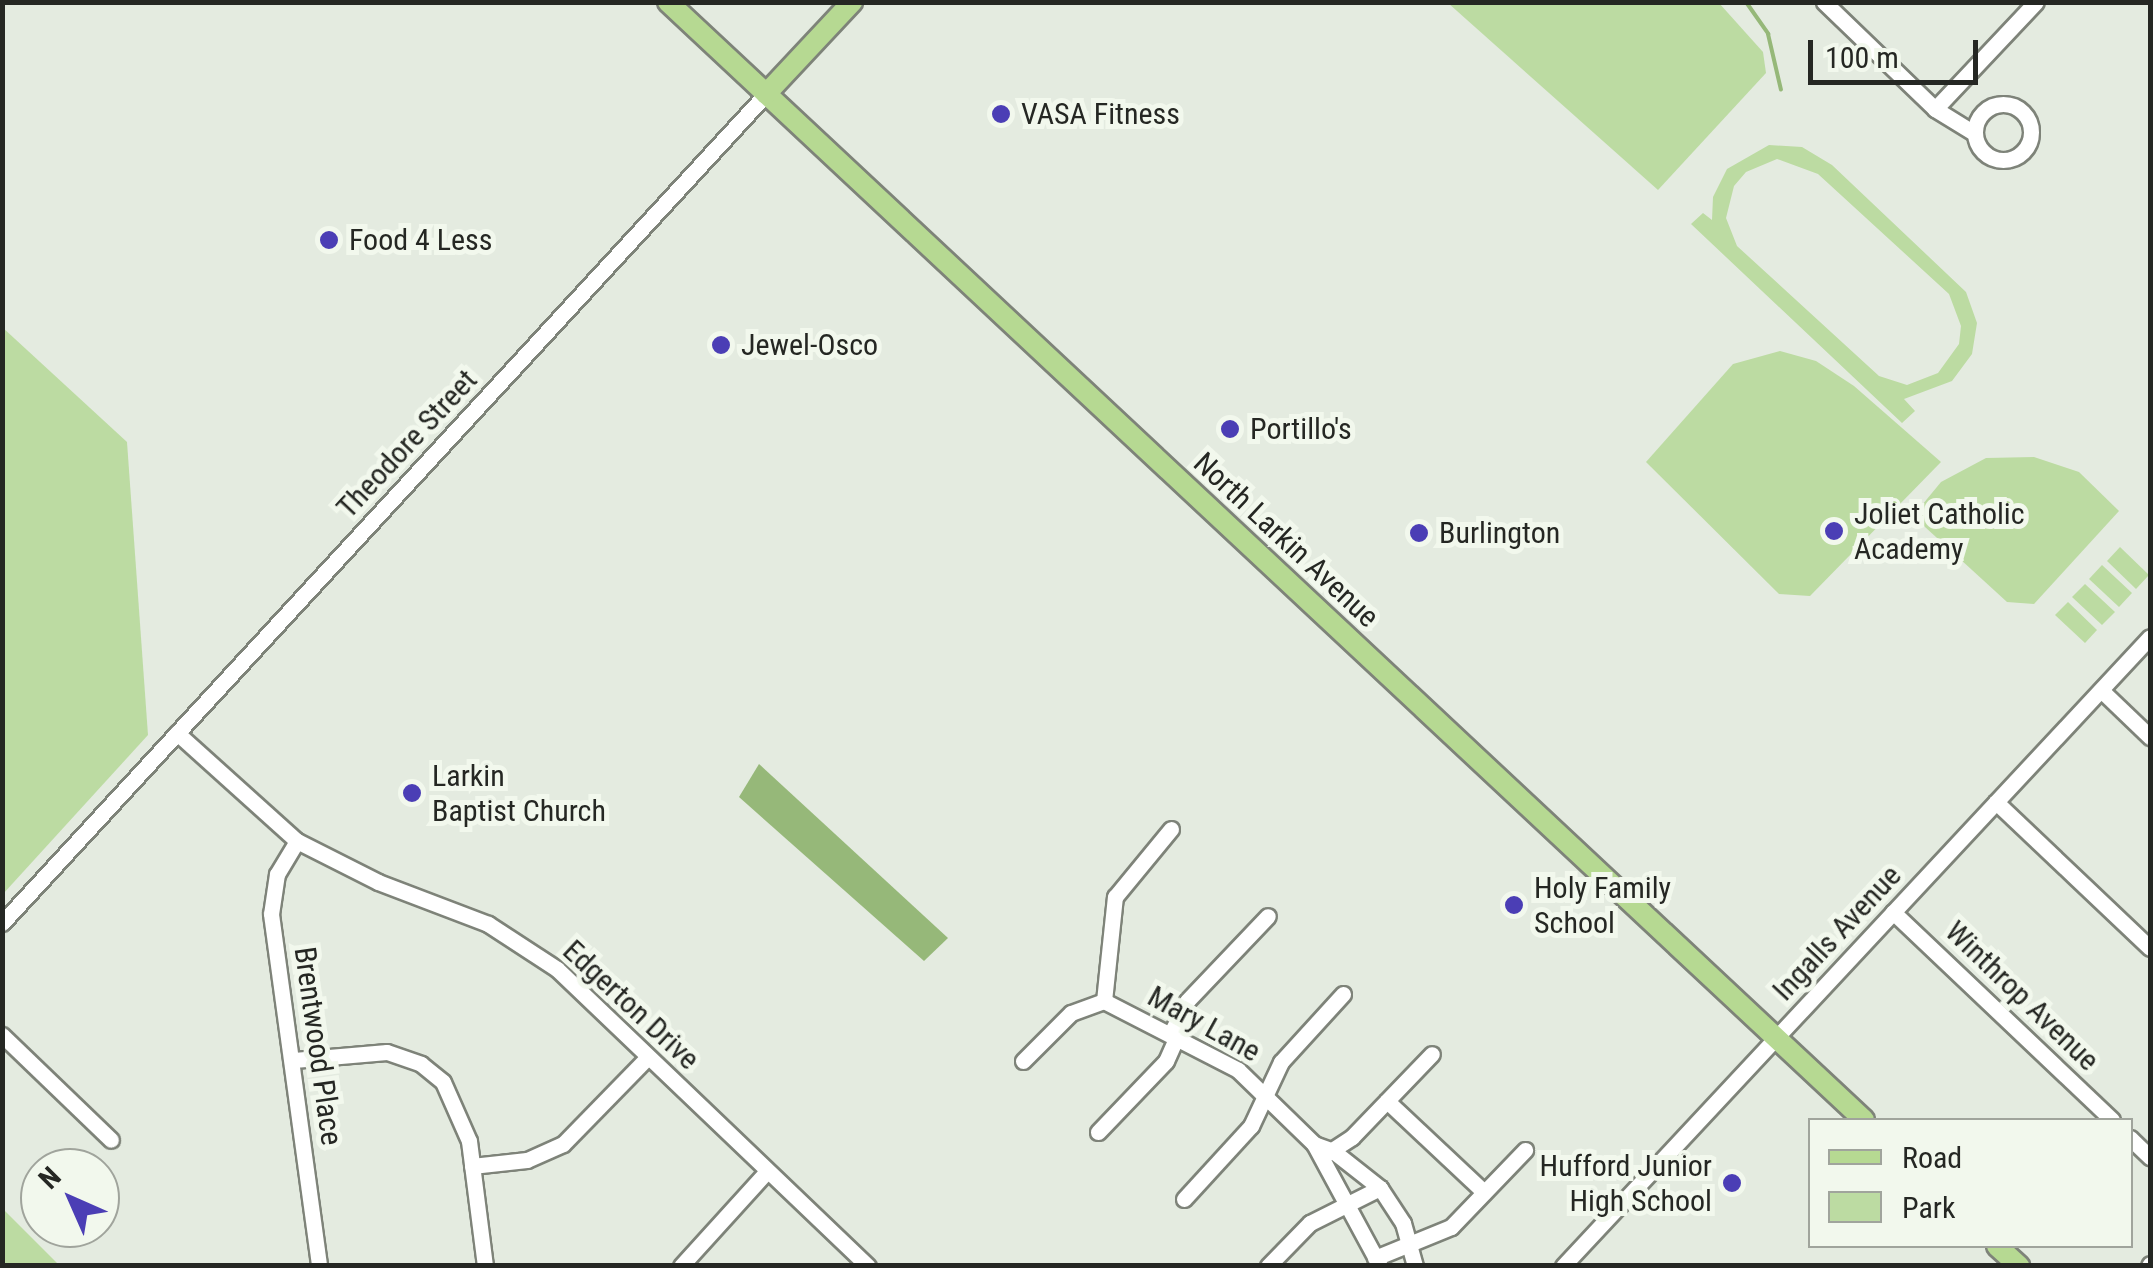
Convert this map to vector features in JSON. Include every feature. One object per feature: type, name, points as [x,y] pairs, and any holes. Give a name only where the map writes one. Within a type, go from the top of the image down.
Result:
[{"type":"main road","name":"North Larkin Avenue","points":[[668,2],[1862,1118]]},
{"type":"main road","name":"Theodore Street","points":[[766,94],[852,2]]},
{"type":"main road","points":[[2000,1248],[2019,1266]]},
{"type":"street","points":[[1824,2],[1936,109],[1974,133]]},
{"type":"street","points":[[1936,109],[2036,2]]},
{"type":"street","name":"Theodore Street","points":[[2,923],[766,94]]},
{"type":"street","name":"Ingalls Avenue","points":[[1563,1266],[2150,637]]},
{"type":"street","points":[[2101,690],[2150,738]]},
{"type":"street","name":"Edgerton Drive","points":[[177,733],[296,840],[525,946],[868,1266]]},
{"type":"street","points":[[1996,802],[2150,948]]},
{"type":"street","points":[[1023,1060],[1070,1013],[1104,1001],[1115,897],[1171,829]]},
{"type":"street","name":"Brentwood Place","points":[[296,840],[276,874],[271,914],[294,1060],[319,1266]]},
{"type":"street","name":"Winthrop Avenue","points":[[1893,912],[2110,1118]]},
{"type":"street","points":[[1098,1132],[1166,1061],[1188,1002],[1268,916]]},
{"type":"street","points":[[1184,1199],[1251,1126],[1281,1062],[1343,994]]},
{"type":"street","name":"Mary Lane","points":[[1104,1001],[1174,1034],[1266,1092],[1322,1151],[1380,1188],[1412,1245],[1414,1266]]},
{"type":"street","points":[[2,1035],[111,1140]]},
{"type":"street","points":[[294,1060],[387,1052],[422,1064],[443,1082],[460,1111],[472,1166],[485,1266]]},
{"type":"street","points":[[1322,1151],[1387,1100],[1432,1054]]},
{"type":"street","points":[[472,1166],[527,1160],[563,1144],[647,1058]]},
{"type":"street","points":[[1387,1100],[1484,1192]]},
{"type":"street","points":[[1377,1262],[1451,1227],[1525,1150]]},
{"type":"street","name":"Mary Lane","points":[[1322,1151],[1377,1262]]},
{"type":"street","points":[[682,1266],[768,1171]]},
{"type":"street","points":[[1268,1266],[1310,1223],[1380,1188]]},
{"type":"green space","points":[[1448,3],[1719,3],[1763,52],[1766,73],[1658,190]]},
{"type":"green space","points":[[1769,145],[1802,147],[1832,165],[1966,292],[1977,323],[1972,354],[1952,381],[1904,399],[1915,411],[1902,423],[1691,224],[1703,213],[1712,220],[1713,197],[1727,169]],"holes":[[[1777,159],[1818,174],[1949,294],[1961,326],[1959,344],[1938,373],[1907,385],[1879,376],[1737,246],[1726,218],[1734,186],[1746,172]]]},
{"type":"green space","points":[[2,327],[127,442],[148,735],[3,894]]},
{"type":"green space","points":[[1780,351],[1816,361],[1854,386],[1941,462],[1810,596],[1779,594],[1646,462],[1733,364]]},
{"type":"green space","points":[[2034,457],[2079,472],[2119,511],[2034,604],[2007,602],[1913,516],[1941,482],[1986,458]]},
{"type":"green space","points":[[2120,547],[2149,575],[2136,589],[2107,561]]},
{"type":"green space","points":[[2102,565],[2132,593],[2119,607],[2089,579]]},
{"type":"green space","points":[[2085,584],[2115,612],[2102,625],[2072,597]]},
{"type":"green space","points":[[2068,602],[2097,630],[2085,643],[2055,615]]},
{"type":"green space","points":[[3,1209],[20,1226],[20,1248],[42,1248],[59,1265],[3,1265]]},
{"type":"shaded area","points":[[759,764],[948,938],[924,961],[739,797]]},
{"type":"waterway","points":[[1746,2],[1768,34],[1781,90]]},
{"type":"place","name":"VASA Fitness","points":[[1001,114]]},
{"type":"place","name":"Food 4 Less","points":[[329,240]]},
{"type":"place","name":"Jewel-Osco","points":[[721,345]]},
{"type":"place","name":"Portillo's","points":[[1230,429]]},
{"type":"place","name":"Joliet Catholic Academy","points":[[1834,531]]},
{"type":"place","name":"Burlington","points":[[1419,533]]},
{"type":"place","name":"Larkin Baptist Church","points":[[412,793]]},
{"type":"place","name":"Holy Family School","points":[[1514,905]]},
{"type":"place","name":"Hufford Junior High School","points":[[1732,1183]]}]
